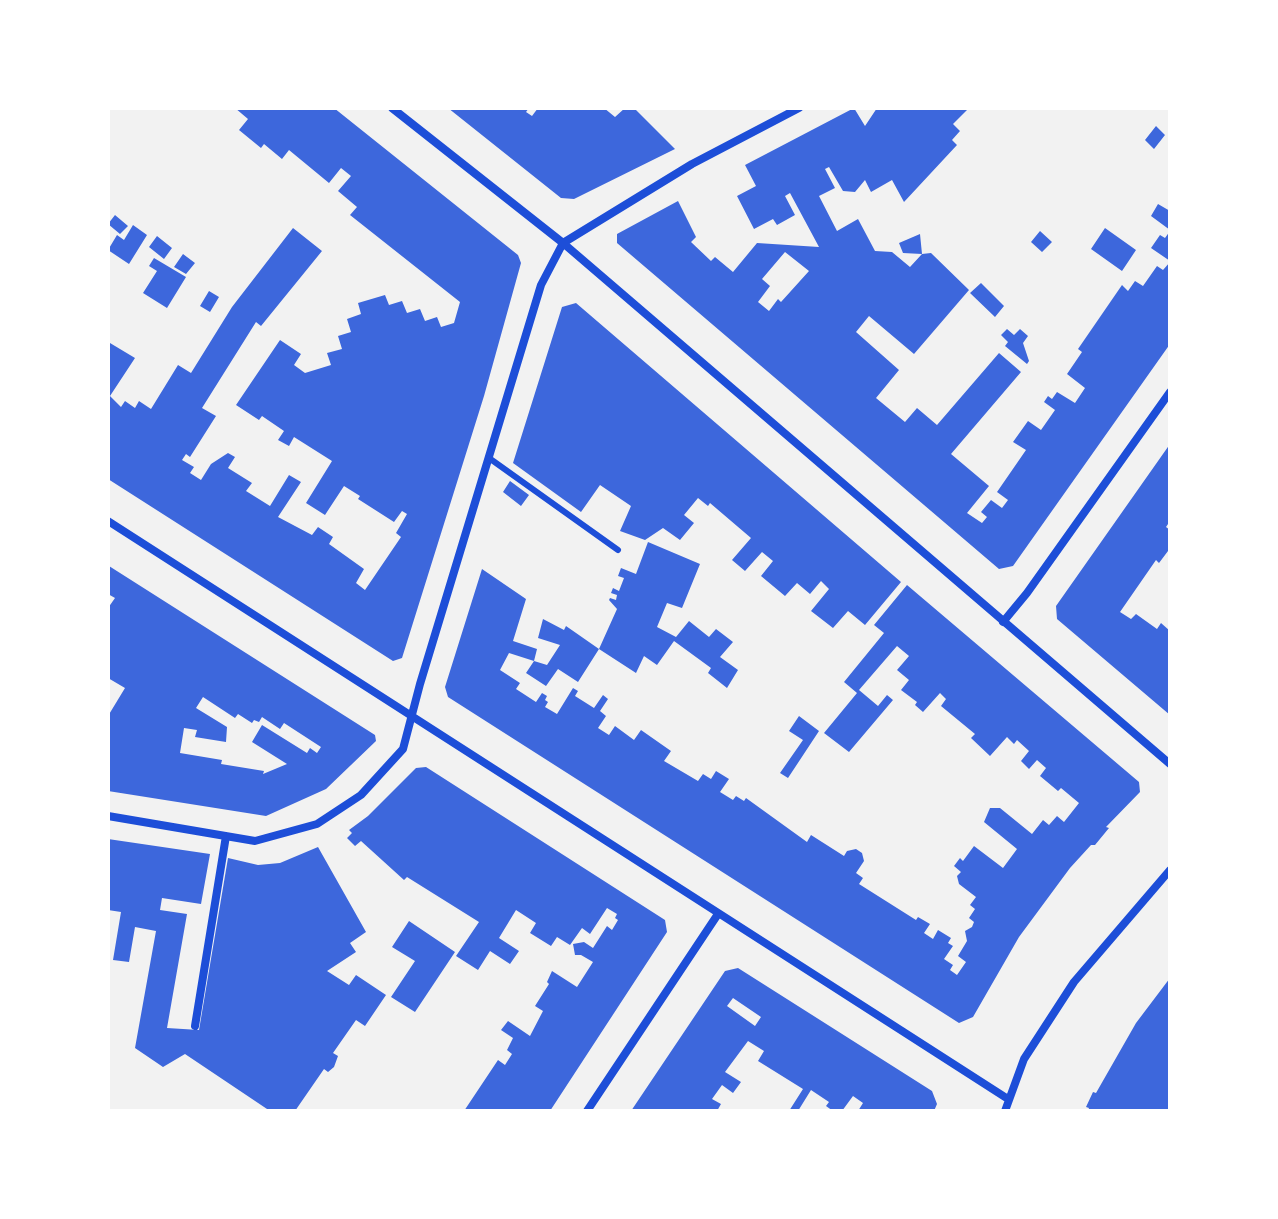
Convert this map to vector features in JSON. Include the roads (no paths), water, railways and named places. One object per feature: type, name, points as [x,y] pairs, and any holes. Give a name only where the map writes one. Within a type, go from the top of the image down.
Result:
[{"type":"street","points":[[392,108],[563,243],[1170,764]]},
{"type":"street","points":[[108,816],[255,841],[317,824],[361,795],[403,749],[541,285],[563,243],[692,164],[799,108]]},
{"type":"street","points":[[1003,622],[1170,392]]},
{"type":"street","points":[[108,521],[1008,1099]]},
{"type":"street","points":[[195,1026],[226,836]]},
{"type":"street","points":[[1005,1111],[1024,1059],[1074,982],[1170,870]]},
{"type":"street","points":[[587,1111],[718,914]]},
{"type":"lane","points":[[489,458],[618,550]]}]
